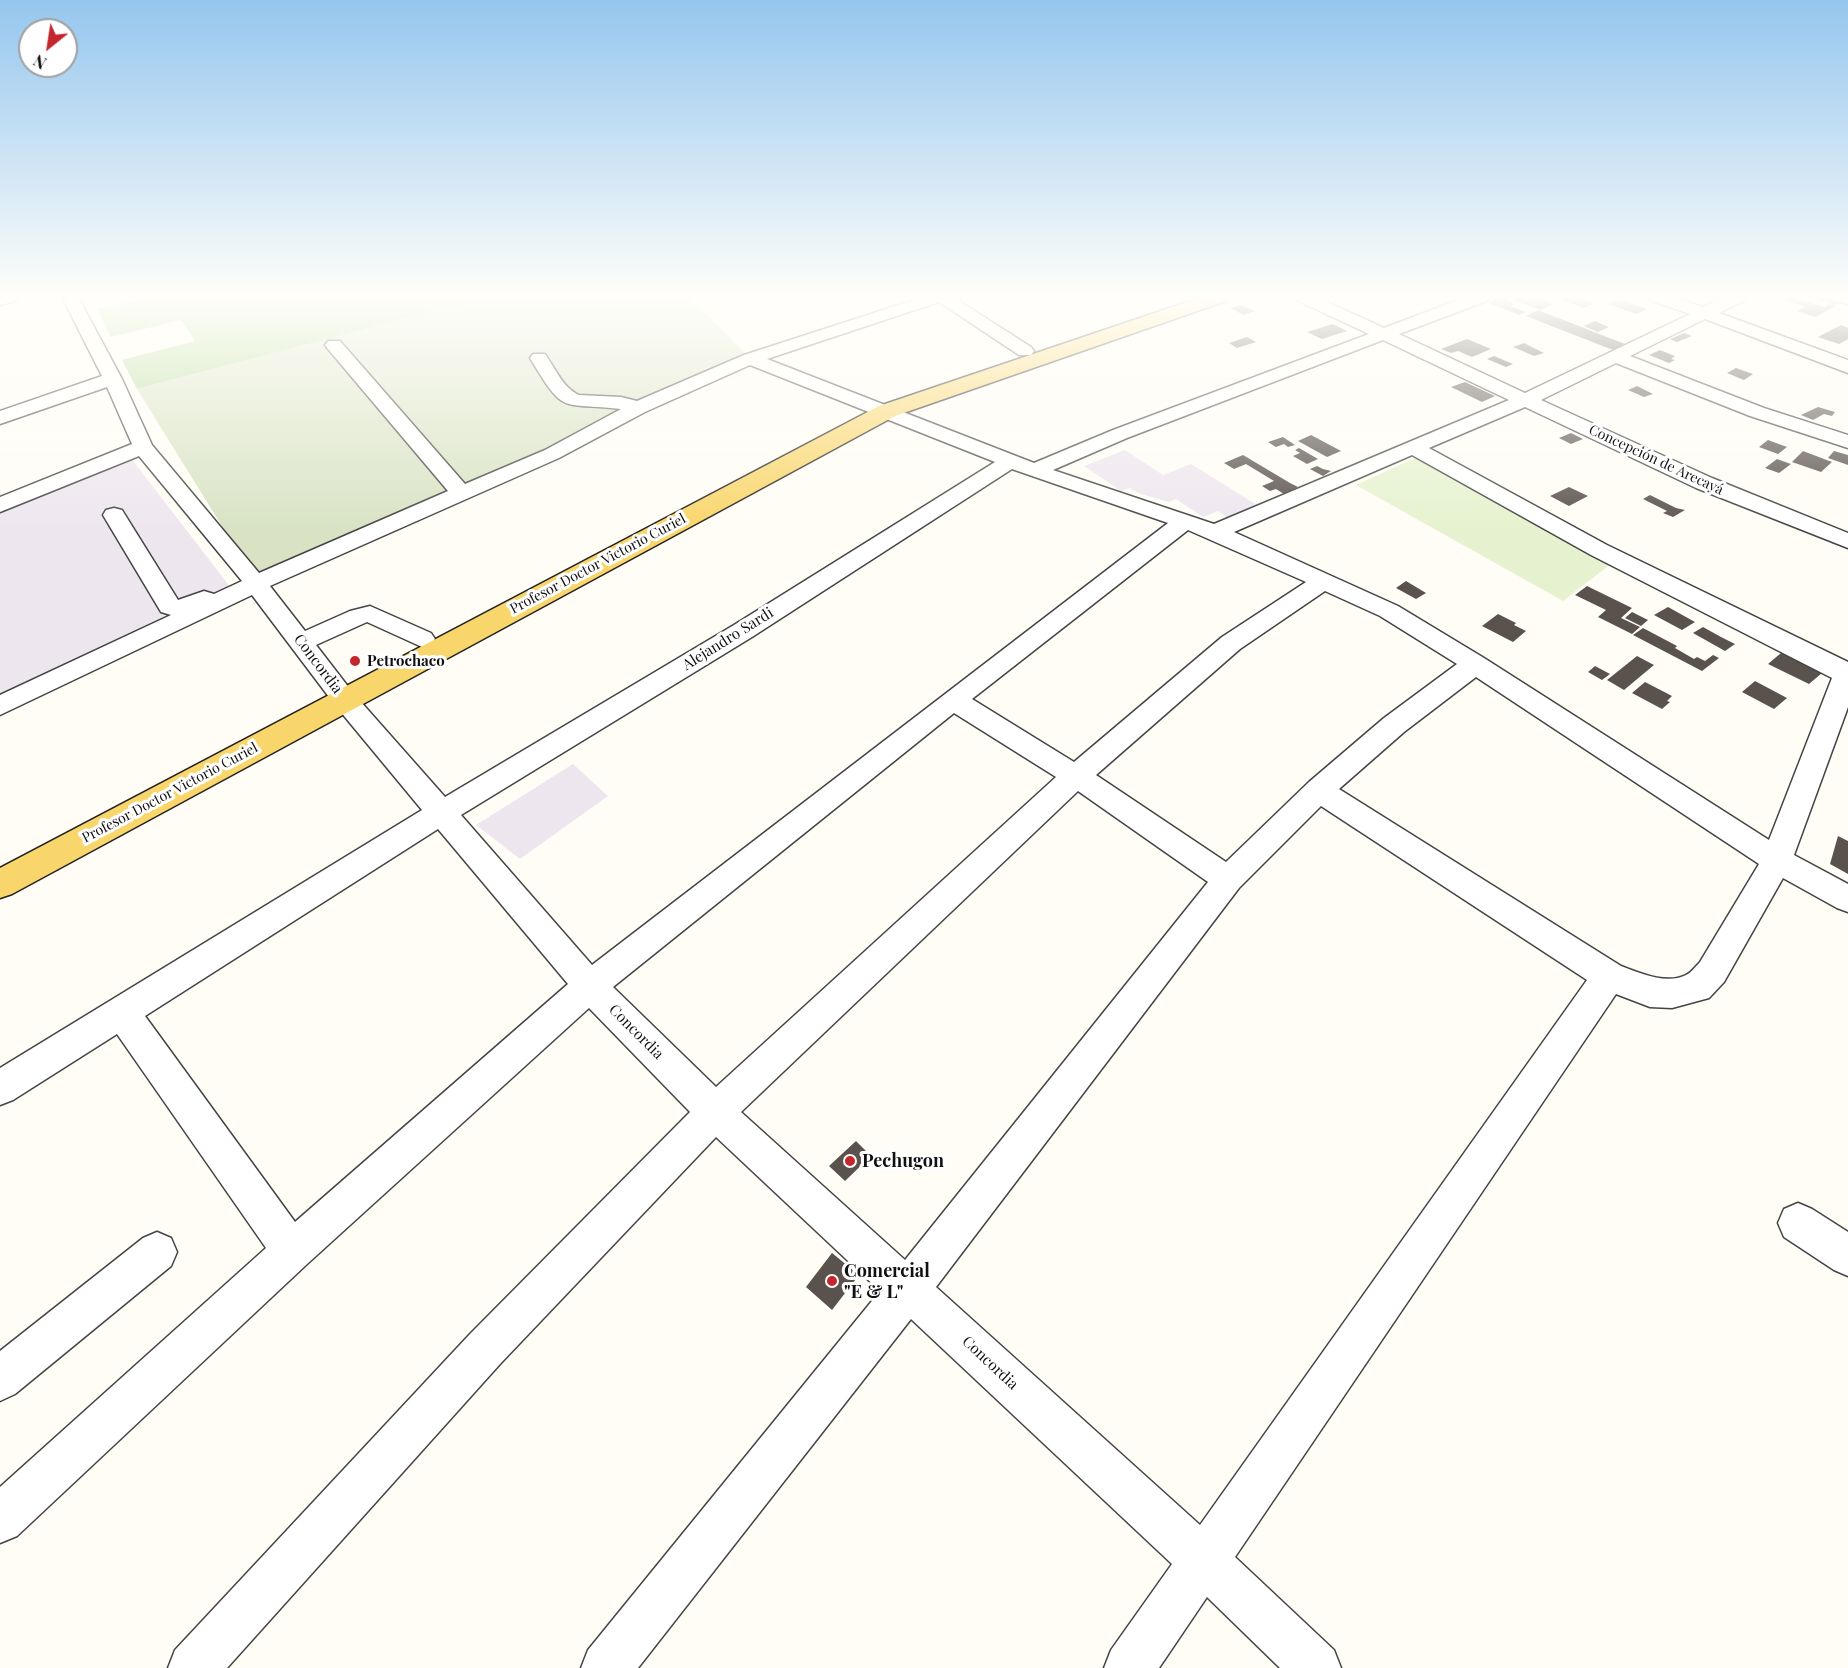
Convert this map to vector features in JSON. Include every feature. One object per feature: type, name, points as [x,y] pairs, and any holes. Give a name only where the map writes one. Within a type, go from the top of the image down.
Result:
[{"type":"main road","name":"Profesor Doctor Victorio Curiel","points":[[0,884],[339,691],[422,639],[774,451],[878,407],[962,375]]},
{"type":"main road","name":"Profesor Doctor Victorio Curiel","points":[[0,858],[339,691],[878,407],[978,375]]},
{"type":"street","name":"Concordia","points":[[111,375],[143,447],[253,580],[339,691],[590,986],[715,1112],[909,1288],[1203,1560],[1316,1668]]},
{"type":"street","points":[[360,375],[462,494]]},
{"type":"street","points":[[550,375],[559,390],[576,401],[621,403],[638,408]]},
{"type":"street","points":[[114,515],[170,607],[189,606],[462,494],[566,447],[638,408],[714,375]]},
{"type":"street","points":[[792,375],[1034,470],[1215,532],[1389,610],[1777,860],[1848,899]]},
{"type":"street","points":[[1034,470],[1277,375]]},
{"type":"street","name":"Concepción de Arecayá","points":[[1471,375],[1743,500],[1848,541]]},
{"type":"street","points":[[1215,532],[1414,448],[1575,375]]},
{"type":"street","points":[[1662,375],[1757,412],[1848,442]]},
{"type":"street","points":[[0,418],[113,379]]},
{"type":"street","points":[[0,505],[143,447]]},
{"type":"street","points":[[1319,790],[1609,976],[1650,992],[1672,993],[1697,988],[1712,972],[1777,860],[1848,673],[1599,550],[1414,448]]},
{"type":"street","name":"Alejandro Sardi","points":[[0,1088],[443,812],[743,631],[1010,461]]},
{"type":"street","points":[[0,1520],[292,1251],[590,986],[953,700],[1184,522]]},
{"type":"street","points":[[0,706],[253,580]]},
{"type":"street","points":[[193,1668],[484,1349],[715,1112],[1076,776],[1231,643],[1324,581]]},
{"type":"street","points":[[301,642],[359,616],[370,614],[422,639]]},
{"type":"street","points":[[606,1668],[909,1288],[1228,879],[1319,790],[1394,725],[1475,664]]},
{"type":"street","points":[[953,700],[1076,776],[1228,879]]},
{"type":"street","points":[[1129,1668],[1609,976]]},
{"type":"street","points":[[121,1011],[292,1251]]},
{"type":"street","points":[[1798,1223],[1848,1256]]},
{"type":"street","points":[[0,1379],[157,1252]]},
{"type":"shaded area","points":[[1125,450],[1163,475],[1191,464],[1257,505],[1228,518],[1218,511],[1203,517],[1176,499],[1169,502],[1138,493],[1130,488],[1121,491],[1084,466]]},
{"type":"shaded area","points":[[131,458],[237,596],[0,706],[0,511]]},
{"type":"shaded area","points":[[573,764],[608,796],[520,859],[476,825]]},
{"type":"green space","points":[[130,375],[191,375],[137,389]]},
{"type":"green space","points":[[191,375],[714,375],[259,586],[137,389]]},
{"type":"green space","points":[[1415,458],[1612,563],[1563,601],[1356,485]]},
{"type":"building","points":[[1731,375],[1752,375],[1744,380]]},
{"type":"building","points":[[1465,382],[1495,396],[1482,402],[1451,387]]},
{"type":"building","points":[[1637,386],[1653,394],[1644,397],[1628,390]]},
{"type":"building","points":[[1818,407],[1835,412],[1832,416],[1824,414],[1813,420],[1801,415]]},
{"type":"building","points":[[1571,433],[1583,439],[1571,444],[1559,438]]},
{"type":"building","points":[[1311,435],[1341,451],[1327,457],[1298,441]]},
{"type":"building","points":[[1283,437],[1295,445],[1288,447],[1284,444],[1276,447],[1268,442]]},
{"type":"building","points":[[1768,440],[1787,447],[1778,454],[1759,447]]},
{"type":"building","points":[[1299,448],[1318,459],[1307,464],[1293,456],[1300,453],[1295,450]]},
{"type":"building","points":[[1803,451],[1832,462],[1821,472],[1792,462]]},
{"type":"building","points":[[1834,451],[1848,455],[1848,465],[1828,458]]},
{"type":"building","points":[[1243,455],[1298,487],[1284,494],[1276,489],[1270,491],[1262,486],[1274,481],[1246,464],[1234,469],[1224,463]]},
{"type":"building","points":[[1777,459],[1791,464],[1779,473],[1765,468]]},
{"type":"building","points":[[1317,466],[1331,471],[1323,476],[1310,469]]},
{"type":"building","points":[[1569,487],[1588,496],[1569,506],[1550,496]]},
{"type":"building","points":[[1650,495],[1685,510],[1673,517],[1663,513],[1667,511],[1643,499]]},
{"type":"building","points":[[1406,581],[1426,593],[1416,599],[1396,588]]},
{"type":"building","points":[[1587,586],[1632,608],[1621,618],[1640,627],[1632,634],[1598,617],[1606,610],[1575,595]]},
{"type":"building","points":[[1668,607],[1695,622],[1682,630],[1654,615]]},
{"type":"building","points":[[1632,612],[1648,620],[1641,626],[1625,618]]},
{"type":"building","points":[[1498,614],[1526,631],[1513,642],[1482,626]]},
{"type":"building","points":[[1703,627],[1735,644],[1725,651],[1693,633]]},
{"type":"building","points":[[1643,628],[1677,646],[1675,648],[1694,659],[1697,657],[1705,661],[1713,655],[1719,658],[1702,671],[1633,635]]},
{"type":"building","points":[[1781,653],[1822,673],[1809,684],[1768,664]]},
{"type":"building","points":[[1637,656],[1654,665],[1624,690],[1607,680]]},
{"type":"building","points":[[1595,666],[1610,674],[1602,680],[1588,672]]},
{"type":"building","points":[[1755,681],[1787,698],[1774,709],[1742,692]]},
{"type":"building","points":[[1645,682],[1672,696],[1667,701],[1670,702],[1662,709],[1632,693]]},
{"type":"building","points":[[1838,836],[1848,841],[1848,874],[1830,864]]},
{"type":"building","name":"Pechugon","points":[[856,1141],[871,1156],[845,1181],[829,1166]]},
{"type":"building","name":"Comercial \"E & L\"","points":[[832,1253],[859,1275],[832,1310],[806,1287]]},
{"type":"place","name":"Petrochaco","points":[[355,661]]},
{"type":"place","name":"Pechugon","points":[[850,1161]]},
{"type":"place","name":"Comercial \"E & L\"","points":[[832,1281]]}]
